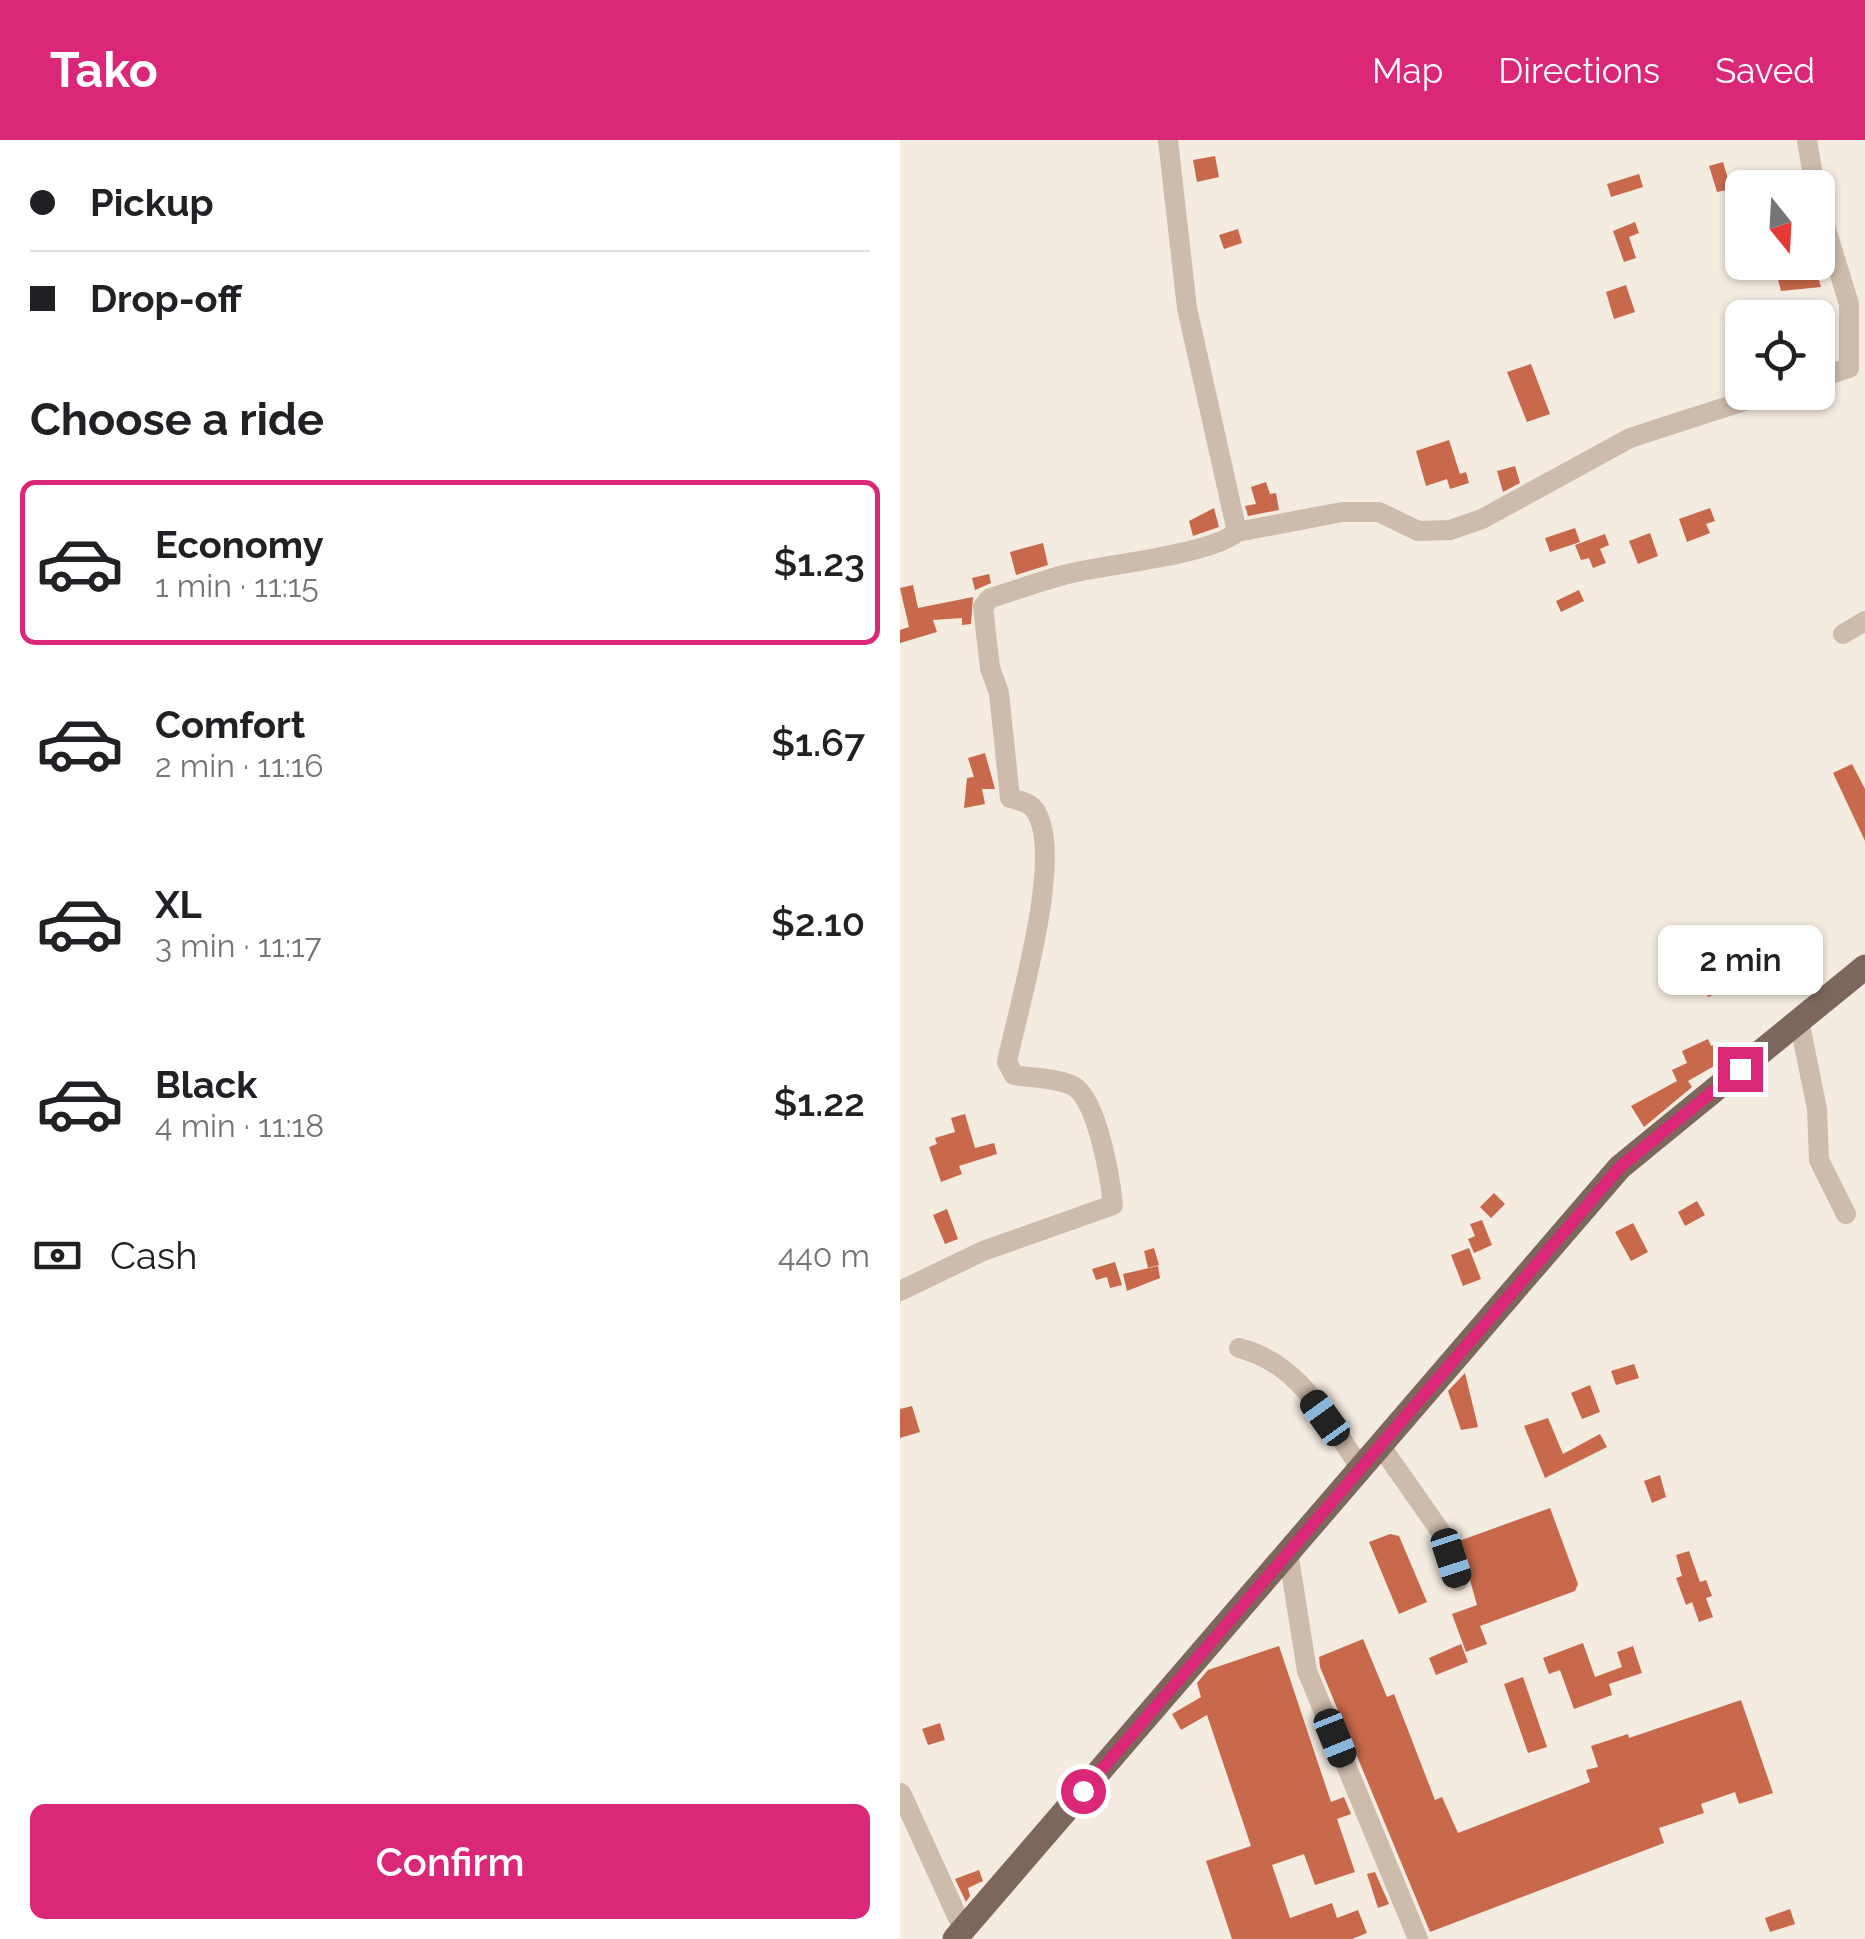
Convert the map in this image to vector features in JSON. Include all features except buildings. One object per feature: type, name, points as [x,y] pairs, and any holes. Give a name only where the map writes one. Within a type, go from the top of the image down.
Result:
[{"type":"main road","points":[[959,1934],[1620,1167],[1865,967]]},
{"type":"street","points":[[1168,140],[1187,308],[1238,532]]},
{"type":"street","points":[[1807,140],[1812,170]]},
{"type":"street","points":[[1835,258],[1849,304],[1857,365]]},
{"type":"street","points":[[900,1291],[982,1251],[1113,1205],[1110,1172],[1086,1098],[1072,1085],[1014,1075],[1007,1062],[1048,870],[1039,816],[1030,804],[1010,798],[999,693],[990,668],[983,607],[990,598],[1070,574],[1198,550],[1227,541],[1238,532],[1342,512],[1378,512],[1418,530],[1450,530],[1482,519],[1630,438],[1725,407]]},
{"type":"street","points":[[1844,634],[1865,621]]},
{"type":"street","points":[[1800,1020],[1817,1109],[1818,1160],[1846,1214]]},
{"type":"street","points":[[1239,1348],[1277,1361],[1307,1392],[1361,1468]]},
{"type":"street","points":[[1380,1446],[1443,1535],[1458,1580]]},
{"type":"street","points":[[1288,1552],[1307,1672],[1418,1939]]},
{"type":"street","points":[[901,1794],[959,1934]]},
{"type":"route","points":[[1083,1791],[1620,1167],[1740,1069]]}]
